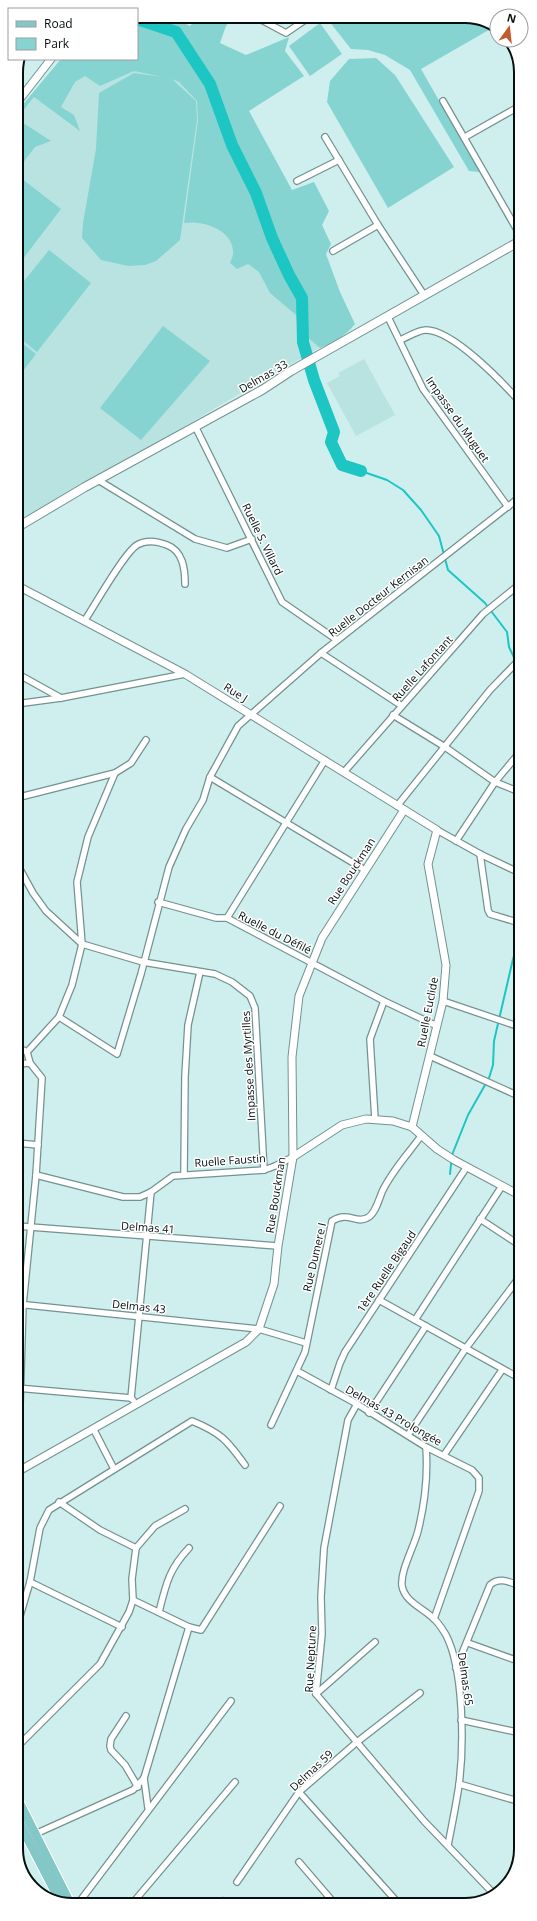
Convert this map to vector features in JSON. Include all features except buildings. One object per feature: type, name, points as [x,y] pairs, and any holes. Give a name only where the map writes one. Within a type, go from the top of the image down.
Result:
[{"type":"main road","name":"Delmas 33","points":[[23,524],[98,480],[262,390],[514,244]]},
{"type":"main road","points":[[23,1814],[57,1895]]},
{"type":"main road","points":[[23,1826],[31,1836],[67,1898]]},
{"type":"street","points":[[268,23],[286,32],[300,23]]},
{"type":"street","points":[[23,95],[50,60]]},
{"type":"street","points":[[444,101],[514,224]]},
{"type":"street","points":[[465,138],[514,109]]},
{"type":"street","points":[[325,137],[378,225],[424,295]]},
{"type":"street","points":[[297,181],[340,160]]},
{"type":"street","points":[[332,252],[378,225]]},
{"type":"street","name":"Impasse du Muguet","points":[[388,317],[423,389],[508,507]]},
{"type":"street","points":[[400,340],[426,330],[435,332],[476,357],[505,384],[514,395]]},
{"type":"street","name":"Ruelle S. Villard","points":[[195,426],[282,602],[337,640]]},
{"type":"street","points":[[98,480],[195,539],[226,548],[252,539]]},
{"type":"street","name":"Ruelle Docteur Kernisan","points":[[250,714],[337,640],[452,552],[514,502]]},
{"type":"street","points":[[85,620],[126,556],[136,545],[148,541],[159,542],[171,546],[179,555],[183,563],[185,584]]},
{"type":"street","name":"Ruelle Lafontant","points":[[344,772],[483,614],[499,599],[514,588]]},
{"type":"street","name":"Rue J","points":[[23,589],[186,674],[437,830]]},
{"type":"street","points":[[321,653],[402,706]]},
{"type":"street","points":[[397,806],[490,690],[514,665]]},
{"type":"street","points":[[23,703],[61,698],[186,674]]},
{"type":"street","points":[[23,677],[61,698]]},
{"type":"street","points":[[59,1018],[117,1054],[141,974],[158,902],[169,866],[186,829],[203,800],[210,777],[238,726],[250,714]]},
{"type":"street","points":[[393,715],[445,747],[495,782],[514,790]]},
{"type":"street","points":[[23,796],[115,773],[131,763],[146,740]]},
{"type":"street","points":[[456,841],[495,782],[514,759]]},
{"type":"street","points":[[227,918],[288,823],[325,760]]},
{"type":"street","points":[[27,1052],[59,1018],[72,985],[82,944],[77,882],[88,837],[115,773]]},
{"type":"street","points":[[210,777],[364,870]]},
{"type":"street","name":"Rue Bouckman","points":[[23,1468],[94,1430],[246,1342],[259,1329],[274,1284],[278,1246],[293,1157],[292,1057],[299,996],[322,938],[364,870],[404,810]]},
{"type":"street","points":[[437,830],[480,854],[514,870]]},
{"type":"street","name":"Ruelle Euclide","points":[[412,1127],[443,1001],[446,965],[428,864],[437,830]]},
{"type":"street","points":[[480,854],[488,910],[490,914],[514,921]]},
{"type":"street","points":[[23,875],[33,893],[46,911],[82,944]]},
{"type":"street","name":"Ruelle du Défilé","points":[[158,902],[216,918],[227,918],[384,1001],[437,1026]]},
{"type":"street","name":"Impasse des Myrtilles","points":[[82,944],[143,962],[214,974],[232,982],[250,996],[254,1001],[264,1170]]},
{"type":"street","points":[[184,1174],[185,1076],[188,1025],[200,972]]},
{"type":"street","points":[[376,1119],[370,1039],[384,1001]]},
{"type":"street","points":[[443,1001],[514,1025]]},
{"type":"street","points":[[23,1050],[27,1052],[30,1063],[42,1078],[36,1175],[23,1305]]},
{"type":"street","points":[[430,1056],[514,1094]]},
{"type":"street","points":[[23,1064],[30,1063]]},
{"type":"street","name":"Ruelle Faustin","points":[[36,1175],[123,1197],[140,1197],[152,1192],[173,1176],[184,1174],[220,1174],[264,1170],[276,1166],[293,1157],[342,1125],[366,1119],[376,1119],[393,1121],[412,1127],[447,1156],[466,1168],[514,1192]]},
{"type":"street","name":"Rue Dumere I","points":[[271,1425],[305,1352],[332,1221],[343,1216],[361,1219],[367,1218],[372,1214],[391,1177],[421,1136]]},
{"type":"street","points":[[23,1144],[38,1145]]},
{"type":"street","name":"1ère Ruelle Bigaud","points":[[331,1390],[345,1352],[466,1168]]},
{"type":"street","points":[[415,1320],[502,1186]]},
{"type":"street","points":[[131,1398],[146,1236],[152,1192]]},
{"type":"street","points":[[480,1219],[514,1241]]},
{"type":"street","name":"Delmas 41","points":[[23,1227],[278,1246]]},
{"type":"street","points":[[408,1435],[466,1348],[514,1284]]},
{"type":"street","points":[[379,1300],[514,1376]]},
{"type":"street","name":"Delmas 43","points":[[23,1305],[138,1315],[259,1329],[306,1343]]},
{"type":"street","points":[[369,1413],[426,1326]]},
{"type":"street","points":[[444,1455],[502,1370]]},
{"type":"street","name":"Delmas 43 Prolongée","points":[[297,1371],[357,1404],[369,1413],[426,1447],[472,1470],[479,1478],[479,1491],[434,1619]]},
{"type":"street","points":[[23,1388],[131,1398],[137,1405]]},
{"type":"street","name":"Rue Neptune","points":[[357,1404],[348,1420],[324,1548],[321,1597],[322,1634],[316,1694],[424,1821],[448,1845]]},
{"type":"street","points":[[23,1599],[30,1582],[40,1528],[49,1510],[59,1502],[192,1421],[208,1428],[226,1440],[245,1465]]},
{"type":"street","points":[[94,1430],[114,1469]]},
{"type":"street","name":"Delmas 65","points":[[426,1447],[427,1462],[423,1510],[402,1585],[408,1599],[434,1619],[453,1650],[461,1720],[459,1784],[448,1845]]},
{"type":"street","points":[[59,1502],[100,1530],[136,1548]]},
{"type":"street","points":[[133,1600],[189,1627],[201,1630],[280,1506]]},
{"type":"street","points":[[23,1741],[100,1664],[130,1612],[133,1600],[132,1579],[136,1548],[155,1526],[185,1509]]},
{"type":"street","points":[[159,1612],[163,1594],[176,1563],[189,1548]]},
{"type":"street","points":[[456,1668],[468,1643],[490,1585],[498,1580],[514,1584]]},
{"type":"street","points":[[30,1582],[122,1627]]},
{"type":"street","points":[[31,1836],[138,1787],[144,1778],[189,1627]]},
{"type":"street","points":[[316,1694],[375,1642]]},
{"type":"street","points":[[468,1643],[514,1659]]},
{"type":"street","name":"Delmas 59","points":[[238,1882],[299,1792],[357,1742],[420,1693]]},
{"type":"street","points":[[82,1898],[148,1808],[231,1701]]},
{"type":"street","points":[[126,1716],[111,1739],[110,1746],[111,1750],[125,1764],[138,1787]]},
{"type":"street","points":[[461,1720],[514,1731]]},
{"type":"street","points":[[144,1778],[148,1808]]},
{"type":"street","points":[[137,1898],[235,1782]]},
{"type":"street","points":[[459,1784],[514,1800]]},
{"type":"street","points":[[299,1792],[394,1898]]},
{"type":"street","points":[[448,1845],[491,1891]]},
{"type":"street","points":[[299,1862],[330,1898]]},
{"type":"shaded area","points":[[138,23],[145,23],[239,110],[340,292],[352,329],[217,407],[23,524],[23,112],[60,60],[138,60]]},
{"type":"shaded area","points":[[364,359],[395,415],[356,436],[327,383],[340,376],[338,373]]},
{"type":"green space","points":[[138,23],[184,23],[190,26],[193,23],[228,23],[220,43],[246,55],[289,37],[285,51],[304,76],[249,111],[292,190],[314,182],[329,211],[322,225],[331,244],[326,254],[340,292],[355,324],[339,338],[320,348],[300,331],[296,315],[270,293],[259,272],[248,264],[237,269],[230,263],[233,254],[231,243],[222,232],[199,223],[184,223],[198,120],[197,101],[179,82],[172,79],[196,101],[197,120],[180,240],[156,261],[145,265],[128,266],[101,260],[82,238],[83,223],[96,149],[99,93],[134,73],[162,77],[134,71],[100,86],[85,76],[75,82],[61,107],[74,115],[80,131],[34,97],[23,111],[23,104],[60,60],[138,60]]},
{"type":"green space","points":[[320,23],[342,54],[310,76],[289,46]]},
{"type":"green space","points":[[331,23],[468,23],[478,25],[489,30],[421,69],[480,172],[469,171],[410,70],[385,55],[368,50],[351,49]]},
{"type":"green space","points":[[376,58],[395,75],[454,167],[388,208],[327,102],[330,81],[349,59]]},
{"type":"green space","points":[[23,123],[51,141],[35,147],[23,163]]},
{"type":"green space","points":[[23,180],[61,209],[23,259]]},
{"type":"green space","points":[[49,250],[91,283],[37,352],[23,341],[23,282]]},
{"type":"green space","points":[[163,326],[210,361],[141,440],[100,408]]},
{"type":"green space","points":[[23,344],[36,354],[23,371]]},
{"type":"waterway","points":[[149,23],[176,32],[210,84],[232,145],[256,193],[272,238],[289,275],[302,298],[303,342],[314,380],[334,432],[331,442],[342,465],[361,471]]},
{"type":"waterway","points":[[361,471],[387,480],[403,490],[421,510],[439,536],[448,570],[485,603],[507,632],[509,647],[514,657]]},
{"type":"waterway","points":[[450,1174],[452,1155],[468,1115],[489,1078],[493,1065],[494,1041],[514,956]]}]
